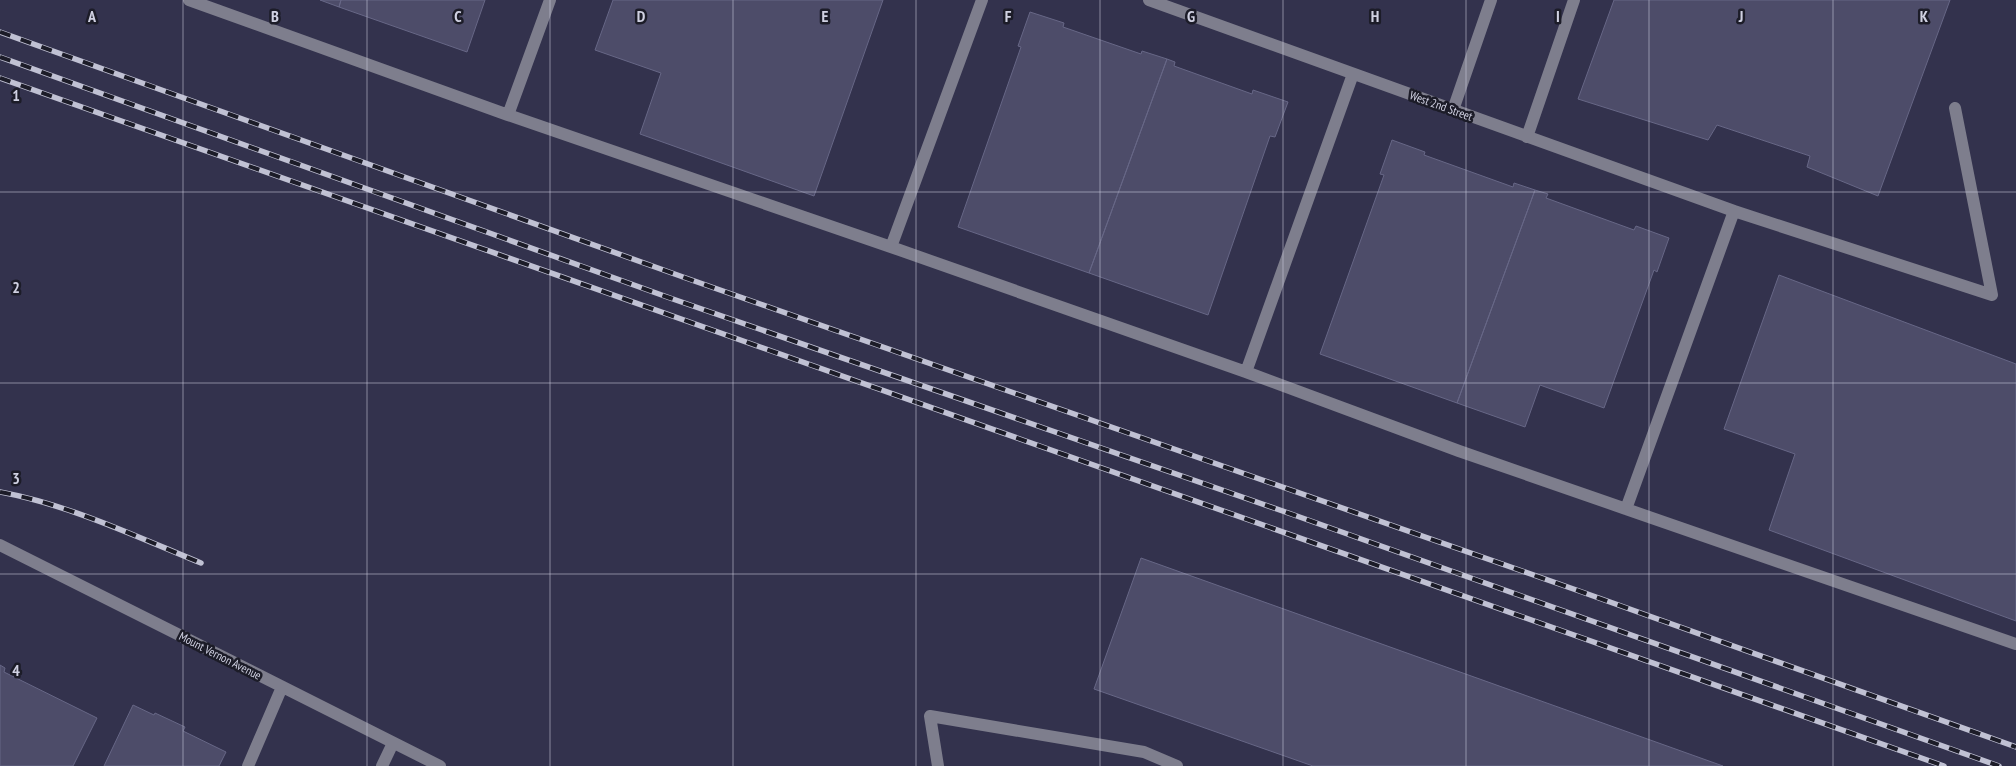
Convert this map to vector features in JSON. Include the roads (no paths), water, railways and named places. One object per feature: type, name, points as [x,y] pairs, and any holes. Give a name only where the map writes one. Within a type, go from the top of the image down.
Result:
[{"type":"street","points":[[189,0],[508,115],[891,247],[1626,509],[2016,644]]},
{"type":"street","points":[[508,115],[550,0]]},
{"type":"street","points":[[891,247],[982,0]]},
{"type":"street","name":"West 2nd Street","points":[[1149,0],[1734,211],[1992,295],[1955,108]]},
{"type":"street","points":[[1453,110],[1491,0]]},
{"type":"street","points":[[1528,137],[1574,0]]},
{"type":"street","points":[[1246,372],[1353,74]]},
{"type":"street","points":[[1626,509],[1734,211]]},
{"type":"street","name":"Mount Vernon Avenue","points":[[0,545],[440,766]]},
{"type":"street","points":[[248,766],[282,687]]},
{"type":"street","points":[[938,766],[930,716],[1144,752],[1176,766]]},
{"type":"street","points":[[382,766],[393,743]]},
{"type":"railway","points":[[0,32],[683,277],[1582,592],[2016,747]]},
{"type":"railway","points":[[0,57],[670,298],[1294,515],[1999,766]]},
{"type":"railway","points":[[0,78],[1944,766]]},
{"type":"railway","points":[[0,492],[77,513],[201,563]]}]
